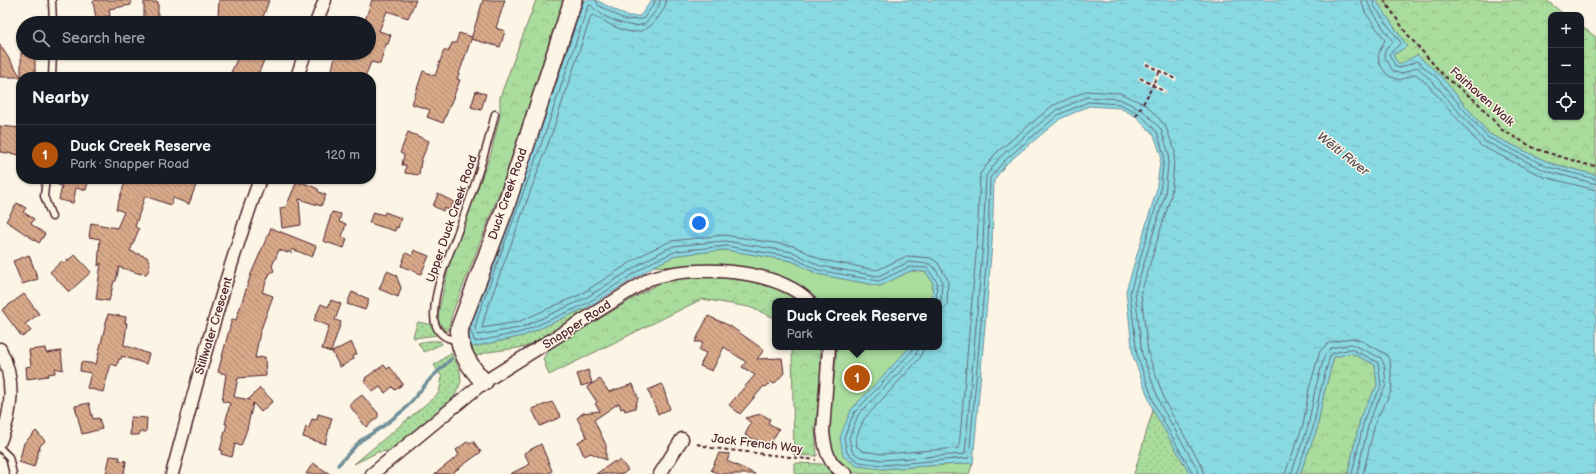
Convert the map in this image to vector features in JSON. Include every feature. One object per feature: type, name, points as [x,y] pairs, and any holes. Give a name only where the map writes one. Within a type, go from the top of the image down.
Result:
[{"type":"street","points":[[318,16],[324,0]]},
{"type":"street","name":"Duck Creek Road","points":[[458,340],[462,319],[505,208],[573,0]]},
{"type":"street","points":[[299,72],[303,60]]},
{"type":"street","name":"Stillwater Crescent","points":[[172,474],[200,370],[258,184]]},
{"type":"street","name":"Snapper Road","points":[[372,474],[484,382],[578,325],[641,283],[658,276],[686,271],[704,270],[763,278],[795,289],[806,298]]},
{"type":"street","points":[[458,340],[471,365],[484,382]]},
{"type":"street","points":[[0,349],[6,360],[11,394],[8,416],[0,441]]},
{"type":"street","points":[[829,350],[824,445],[833,465],[846,474]]},
{"type":"street","points":[[660,474],[682,439]]},
{"type":"lane","points":[[52,0],[53,16]]},
{"type":"lane","points":[[52,60],[52,72]]},
{"type":"lane","name":"Upper Duck Creek Road","points":[[458,340],[450,340],[443,337],[437,328],[434,316],[436,303],[448,254],[486,153],[495,114]]},
{"type":"lane","points":[[45,184],[44,196],[52,217]]},
{"type":"lane","points":[[0,448],[9,457],[13,474]]},
{"type":"path","name":"Fairhaven Walk","points":[[1384,0],[1407,34],[1444,76],[1477,102],[1502,130],[1536,149],[1584,164],[1596,166]]},
{"type":"path","points":[[1146,64],[1175,79]]},
{"type":"path","points":[[1136,116],[1160,71]]},
{"type":"path","points":[[1140,78],[1165,92]]},
{"type":"path","points":[[1154,81],[1156,82],[1154,86]]},
{"type":"path","name":"Jack French Way","points":[[697,444],[712,448],[815,460]]},
{"type":"green space","points":[[536,0],[563,0],[504,181],[452,314],[448,331],[445,331],[437,319],[450,260],[491,153],[500,116],[500,97]]},
{"type":"green space","points":[[1376,0],[1546,0],[1561,12],[1548,12],[1548,120],[1584,120],[1584,28],[1596,37],[1596,175],[1550,163],[1489,134],[1440,75],[1399,65],[1393,55],[1407,46]]},
{"type":"green space","points":[[725,250],[792,261],[817,274],[880,286],[910,271],[926,272],[933,283],[932,298],[813,298],[800,287],[782,278],[761,272],[740,269],[654,266],[677,255]]},
{"type":"green space","points":[[698,276],[756,280],[789,290],[796,298],[772,298],[772,317],[749,307],[702,299],[549,375],[543,359],[549,349],[659,283]]},
{"type":"green space","points":[[588,307],[580,316],[525,347],[488,352],[476,356],[470,350],[465,328],[472,347],[523,336]]},
{"type":"green space","points":[[418,322],[433,325],[437,335],[414,338],[413,336]]},
{"type":"green space","points":[[440,341],[442,344],[424,352],[418,343]]},
{"type":"green space","points":[[792,350],[820,350],[821,386],[815,429],[817,456],[794,455]]},
{"type":"green space","points":[[837,350],[907,350],[851,410],[882,469],[973,463],[969,474],[864,474],[846,471],[836,461],[829,445],[828,432]]},
{"type":"green space","points":[[1351,352],[1375,365],[1377,386],[1361,415],[1348,474],[1300,474],[1317,429],[1324,393],[1334,357]]},
{"type":"green space","points":[[451,353],[460,370],[461,382],[454,397],[391,451],[378,452],[354,464],[439,393],[442,377],[434,365]]},
{"type":"green space","points":[[1153,410],[1190,474],[1134,474]]},
{"type":"green space","points":[[795,463],[822,464],[833,474],[795,474]]},
{"type":"water","name":"Wēiti River","points":[[580,0],[596,0],[627,16],[640,16],[652,0],[1376,0],[1407,46],[1393,55],[1399,65],[1417,55],[1440,75],[1489,134],[1550,163],[1596,175],[1596,474],[1348,474],[1361,415],[1377,386],[1375,365],[1351,353],[1334,357],[1324,393],[1317,429],[1300,474],[1190,474],[1153,410],[1133,356],[1126,291],[1156,192],[1161,155],[1154,135],[1137,117],[1120,108],[1089,106],[1060,119],[1006,164],[994,180],[992,244],[973,463],[882,469],[857,466],[843,456],[840,437],[851,410],[907,350],[942,350],[942,298],[932,298],[933,283],[926,272],[910,271],[880,286],[817,274],[792,261],[725,250],[677,255],[654,266],[588,307],[523,336],[472,347],[465,328]]},
{"type":"pier","points":[[1146,61],[1177,78],[1175,82],[1161,74],[1156,84],[1167,91],[1165,94],[1138,79],[1140,76],[1151,82],[1157,72],[1144,65]]},
{"type":"building","points":[[95,0],[131,0],[131,5],[109,9],[110,16],[96,16],[93,2]]},
{"type":"building","points":[[219,0],[269,0],[263,16],[218,16]]},
{"type":"building","points":[[372,0],[416,0],[408,18],[387,11],[379,31],[391,35],[388,44],[386,44],[380,64],[371,62],[367,72],[331,72],[334,60],[376,60],[376,16],[366,16]]},
{"type":"building","points":[[483,0],[505,0],[496,28],[505,31],[500,47],[471,39]]},
{"type":"building","points":[[144,2],[158,2],[158,16],[144,16]]},
{"type":"building","points":[[459,33],[472,37],[457,79],[460,80],[443,123],[427,117],[430,110],[412,104],[423,71],[435,76],[444,50],[448,52],[452,43],[456,43]]},
{"type":"building","points":[[0,45],[18,72],[16,72],[16,77],[0,77]]},
{"type":"building","points":[[21,60],[35,60],[35,72],[21,72]]},
{"type":"building","points":[[237,60],[264,60],[259,72],[231,72]]},
{"type":"building","points":[[476,91],[486,94],[481,110],[471,107]]},
{"type":"building","points":[[0,126],[16,128],[16,154],[0,152]]},
{"type":"building","points":[[408,132],[429,141],[421,161],[419,175],[405,173],[406,165],[402,165],[404,155],[400,153]]},
{"type":"building","points":[[56,184],[88,184],[86,190],[76,188],[73,203],[59,200],[62,186]]},
{"type":"building","points":[[124,184],[196,185],[189,204],[173,198],[171,205],[145,196],[135,227],[139,229],[130,251],[147,257],[150,263],[149,270],[146,274],[141,274],[119,267],[109,301],[96,299],[101,263],[98,266],[100,239],[89,237],[91,223],[117,228],[124,212],[116,209]]},
{"type":"building","points":[[296,184],[307,184],[318,189],[319,192],[326,195],[321,206],[299,199],[301,225],[282,228],[280,208],[286,207]]},
{"type":"building","points":[[438,194],[454,202],[449,210],[444,208],[443,211],[433,206]]},
{"type":"building","points":[[17,203],[26,208],[23,212],[34,219],[31,224],[45,234],[39,243],[6,221]]},
{"type":"building","points":[[332,212],[341,214],[339,222],[346,224],[342,237],[347,239],[344,248],[323,241]]},
{"type":"building","points":[[373,212],[384,215],[385,212],[401,218],[398,228],[396,227],[395,231],[369,223]]},
{"type":"building","points":[[271,228],[316,246],[312,257],[292,249],[291,253],[288,251],[288,253],[279,250],[272,266],[274,271],[270,273],[262,292],[273,296],[260,332],[255,358],[265,357],[266,376],[238,378],[234,397],[250,400],[249,399],[260,388],[273,401],[261,412],[253,403],[247,429],[241,446],[235,444],[232,457],[221,454],[222,450],[220,450],[227,424],[225,424],[230,403],[222,401],[226,374],[218,372],[232,319],[236,320],[251,274]]},
{"type":"building","points":[[414,250],[429,256],[421,274],[401,266],[406,253],[412,256]]},
{"type":"building","points":[[29,255],[38,279],[22,284],[13,261]]},
{"type":"building","points":[[75,255],[91,272],[69,292],[50,272],[62,261],[64,263]]},
{"type":"building","points":[[387,271],[396,275],[401,288],[398,297],[379,289]]},
{"type":"building","points":[[352,292],[369,299],[365,310],[347,304]]},
{"type":"building","points":[[24,294],[39,314],[25,324],[31,331],[22,337],[2,310]]},
{"type":"building","points":[[331,300],[341,304],[335,320],[341,322],[331,352],[322,349],[329,326],[314,320],[321,304],[328,307]]},
{"type":"building","points":[[108,314],[126,317],[125,323],[127,323],[124,345],[149,354],[146,364],[122,356],[121,359],[119,359],[117,366],[111,364],[103,392],[87,388],[91,373],[80,371],[81,362],[96,364]]},
{"type":"building","points":[[708,316],[730,326],[764,350],[757,359],[782,358],[784,373],[774,384],[771,382],[766,387],[764,386],[740,414],[729,405],[755,375],[742,367],[746,362],[724,347],[712,371],[700,366],[706,353],[699,350],[703,342],[695,342]]},
{"type":"building","points":[[351,342],[357,354],[353,356],[354,359],[340,367],[332,352]]},
{"type":"building","points":[[45,348],[46,353],[61,351],[63,370],[55,368],[55,373],[48,374],[48,376],[27,379],[26,367],[31,366],[29,350]]},
{"type":"building","points":[[384,365],[387,369],[390,367],[403,384],[395,390],[392,387],[385,393],[380,387],[373,392],[364,381],[366,380],[365,378]]},
{"type":"building","points":[[588,370],[592,383],[581,386],[577,374]]},
{"type":"building","points":[[600,379],[609,392],[633,384],[638,398],[635,408],[625,411],[624,408],[621,409],[619,403],[594,420],[606,445],[606,460],[591,453],[584,456],[578,442],[587,437],[577,418],[583,413],[600,411],[595,404],[597,402],[587,387]]},
{"type":"building","points":[[662,384],[670,409],[658,414],[648,390]]},
{"type":"building","points":[[362,395],[378,413],[378,417],[366,427],[349,405]]},
{"type":"building","points":[[552,402],[561,417],[540,426],[532,409]]},
{"type":"building","points":[[89,403],[93,419],[99,418],[102,429],[82,434],[75,406]]},
{"type":"building","points":[[318,414],[332,418],[325,444],[303,437],[306,427],[309,428],[312,419],[317,420]]},
{"type":"building","points":[[761,414],[770,419],[768,423],[779,429],[769,446],[745,435],[751,423],[745,418]]},
{"type":"building","points":[[131,417],[147,418],[146,432],[140,432],[139,435],[130,435]]},
{"type":"building","points":[[36,431],[45,441],[40,446],[34,467],[19,462],[24,443]]},
{"type":"building","points":[[468,441],[470,443],[473,441],[481,452],[451,474],[435,474],[459,455],[456,450]]},
{"type":"building","points":[[541,444],[552,471],[547,474],[510,474],[530,464],[524,453]]},
{"type":"building","points":[[719,453],[730,454],[727,461],[755,474],[719,474],[711,470]]},
{"type":"building","points":[[110,456],[120,457],[119,460],[126,461],[124,474],[106,474]]},
{"type":"building","points":[[620,460],[628,470],[623,474],[596,474],[615,461],[616,463]]},
{"type":"building","points":[[313,463],[330,474],[306,474]]},
{"type":"waterway","points":[[338,465],[360,441],[382,427],[405,409],[430,379],[451,359]]},
{"type":"place","name":"Duck Creek Reserve","points":[[857,378]]}]
